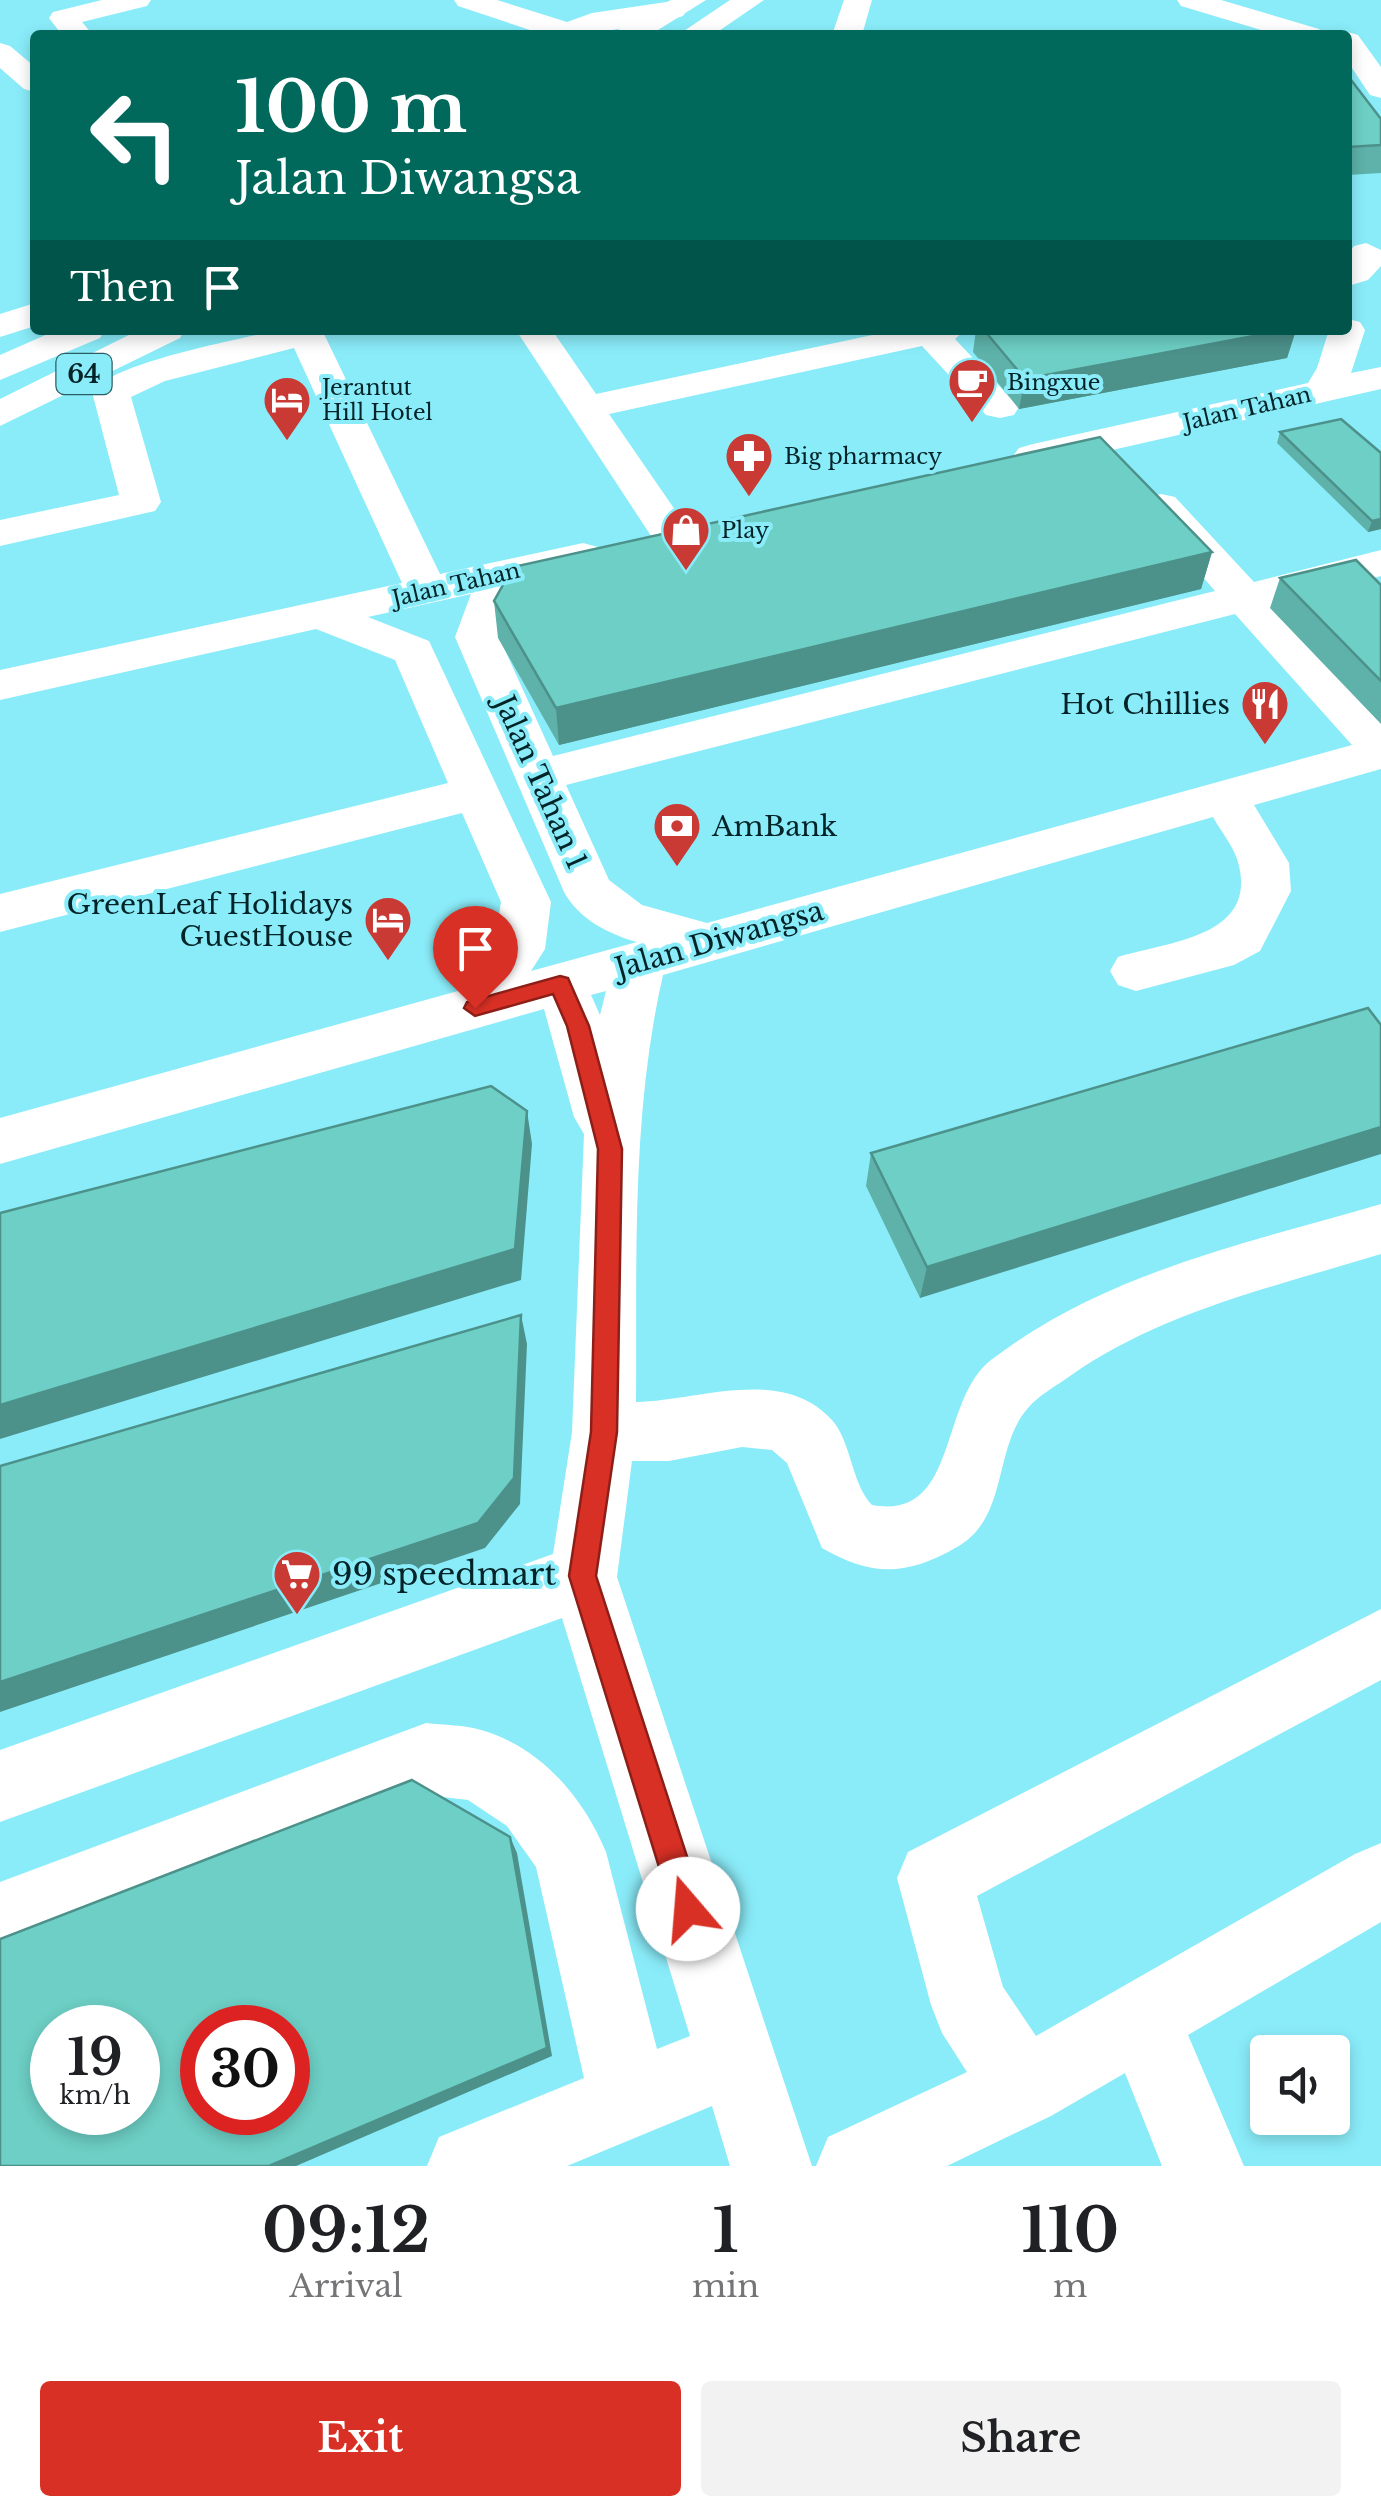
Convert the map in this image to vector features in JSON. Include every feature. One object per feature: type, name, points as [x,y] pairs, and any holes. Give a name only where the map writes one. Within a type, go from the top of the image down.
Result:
[{"type":"street","points":[[61,18],[137,0]]},
{"type":"street","points":[[468,0],[520,9],[573,29],[683,5]]},
{"type":"street","points":[[701,30],[750,0]]},
{"type":"street","points":[[849,30],[858,0]]},
{"type":"street","points":[[1191,0],[1293,30]]},
{"type":"street","points":[[639,30],[683,5]]},
{"type":"street","points":[[478,30],[520,9]]},
{"type":"street","points":[[1352,41],[1381,41]]},
{"type":"street","points":[[1352,47],[1381,90]]},
{"type":"street","points":[[0,52],[30,79]]},
{"type":"street","points":[[1352,313],[1381,337]]},
{"type":"street","points":[[0,326],[30,316]]},
{"type":"street","points":[[0,368],[36,335]]},
{"type":"street","name":"64","points":[[0,368],[76,335]]},
{"type":"street","name":"64","points":[[0,414],[157,335]]},
{"type":"street","points":[[0,533],[140,502],[111,392],[152,373],[296,335]]},
{"type":"street","points":[[308,335],[426,590]]},
{"type":"street","points":[[538,335],[588,407],[924,335]]},
{"type":"street","points":[[940,335],[1000,407]]},
{"type":"street","points":[[1321,392],[1336,368],[1346,335]]},
{"type":"street","name":"Jalan Tahan","points":[[1004,462],[1381,378]]},
{"type":"street","name":"Jalan Tahan","points":[[0,685],[659,539],[588,407]]},
{"type":"street","points":[[1101,440],[1381,751]]},
{"type":"street","points":[[537,776],[1381,562]]},
{"type":"street","name":"Jalan Tahan 1","points":[[530,567],[486,604],[477,637],[589,892],[626,920],[707,942]]},
{"type":"street","points":[[318,614],[413,651],[526,902],[519,949],[475,1008]]},
{"type":"street","name":"Jalan Diwangsa","points":[[0,1141],[1381,751]]},
{"type":"street","points":[[0,914],[478,792]]},
{"type":"street","points":[[1136,972],[1216,950],[1242,937],[1266,891],[1264,864],[1225,798]]},
{"type":"street","points":[[640,961],[623,1031],[610,1149],[604,1432],[582,1576],[771,2166]]},
{"type":"street","points":[[560,984],[578,1026],[610,1149]]},
{"type":"street","points":[[604,1432],[670,1431],[742,1418],[786,1422],[811,1443],[846,1525],[868,1536],[891,1540],[914,1535],[951,1516],[970,1482],[983,1420],[1005,1388],[1066,1341],[1122,1310],[1381,1229]]},
{"type":"street","points":[[0,1786],[582,1576]]},
{"type":"street","points":[[1024,2088],[970,2005],[934,1878],[1381,1643]]},
{"type":"street","points":[[0,1920],[426,1759],[480,1766],[533,1800],[569,1852],[629,2098]]},
{"type":"street","points":[[857,2166],[1024,2088],[1381,1880]]},
{"type":"street","points":[[1142,2020],[1202,2166]]},
{"type":"street","points":[[468,2166],[735,2057]]},
{"type":"building","points":[[1352,81],[1381,119],[1381,145],[1352,147]]},
{"type":"building","points":[[988,335],[1259,335],[1025,379]]},
{"type":"building","points":[[1341,419],[1381,453],[1381,519],[1372,521],[1280,432]]},
{"type":"building","points":[[1100,437],[1212,552],[556,708],[494,601],[513,567]]},
{"type":"building","points":[[1356,560],[1381,585],[1381,681],[1280,578]]},
{"type":"building","points":[[1368,1008],[1381,1025],[1381,1127],[927,1267],[871,1153]]},
{"type":"building","points":[[491,1086],[527,1111],[515,1249],[0,1405],[0,1213]]},
{"type":"building","points":[[521,1315],[514,1478],[478,1523],[0,1682],[0,1466]]},
{"type":"building","points":[[412,1780],[510,1837],[547,2048],[269,2166],[0,2166],[0,1939]]},
{"type":"place","name":"Bingxue","points":[[972,424]]},
{"type":"place","name":"Jerantut Hill Hotel","points":[[287,442]]},
{"type":"place","name":"Big pharmacy","points":[[749,498]]},
{"type":"place","name":"Play","points":[[686,572]]},
{"type":"place","name":"Hot Chillies","points":[[1265,746]]},
{"type":"place","name":"AmBank","points":[[677,868]]},
{"type":"place","name":"GreenLeaf Holidays GuestHouse","points":[[388,962]]},
{"type":"place","name":"99 speedmart","points":[[297,1616]]},
{"type":"route","points":[[475,1008],[560,984],[578,1026],[610,1149],[604,1432],[582,1576],[688,1909]]}]
